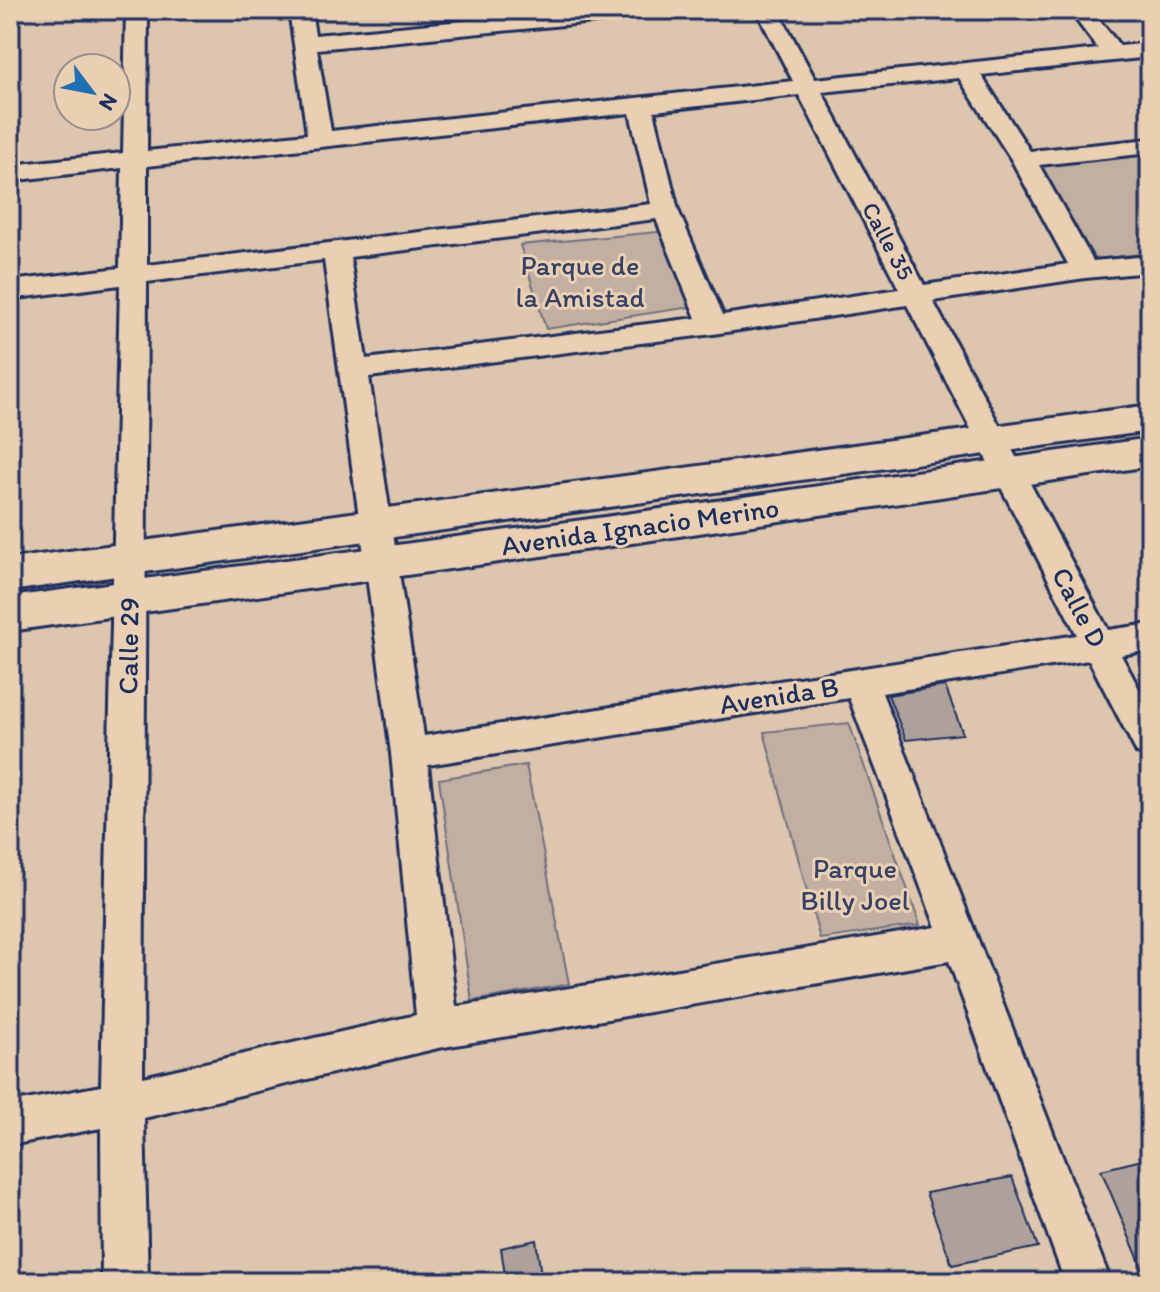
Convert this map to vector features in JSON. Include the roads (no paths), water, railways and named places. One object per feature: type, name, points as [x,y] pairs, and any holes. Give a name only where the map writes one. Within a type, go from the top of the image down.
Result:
[{"type":"street","name":"Calle 29","points":[[125,1282],[122,1103],[137,10]]},
{"type":"street","points":[[300,10],[320,140]]},
{"type":"street","points":[[305,43],[646,10]]},
{"type":"street","name":"Calle 35","points":[[767,10],[1001,455]]},
{"type":"street","points":[[1080,10],[1113,53]]},
{"type":"street","points":[[10,173],[135,162],[805,85],[1150,50]]},
{"type":"street","points":[[965,69],[1023,159],[1085,270]]},
{"type":"street","points":[[640,104],[665,210],[713,325]]},
{"type":"street","points":[[1023,159],[1150,146]]},
{"type":"street","points":[[10,290],[665,210]]},
{"type":"street","points":[[336,250],[409,753],[438,1029]]},
{"type":"street","points":[[353,370],[713,325],[1085,270],[1150,264]]},
{"type":"street","name":"Avenida Ignacio Merino","points":[[129,578],[1001,455],[1150,418]]},
{"type":"street","name":"Avenida Ignacio Merino","points":[[1001,455],[1150,452]]},
{"type":"street","name":"Calle D","points":[[1001,455],[1150,743]]},
{"type":"street","points":[[10,575],[129,578]]},
{"type":"street","points":[[10,614],[129,578]]},
{"type":"street","name":"Avenida B","points":[[409,753],[1150,637]]},
{"type":"street","points":[[860,682],[961,941],[1088,1282]]},
{"type":"street","points":[[10,1124],[122,1103],[438,1029],[961,941]]},
{"type":"park label","name":"Parque de la Amistad","points":[[580,281]]},
{"type":"park label","name":"Parque Billy Joel","points":[[855,884]]}]
